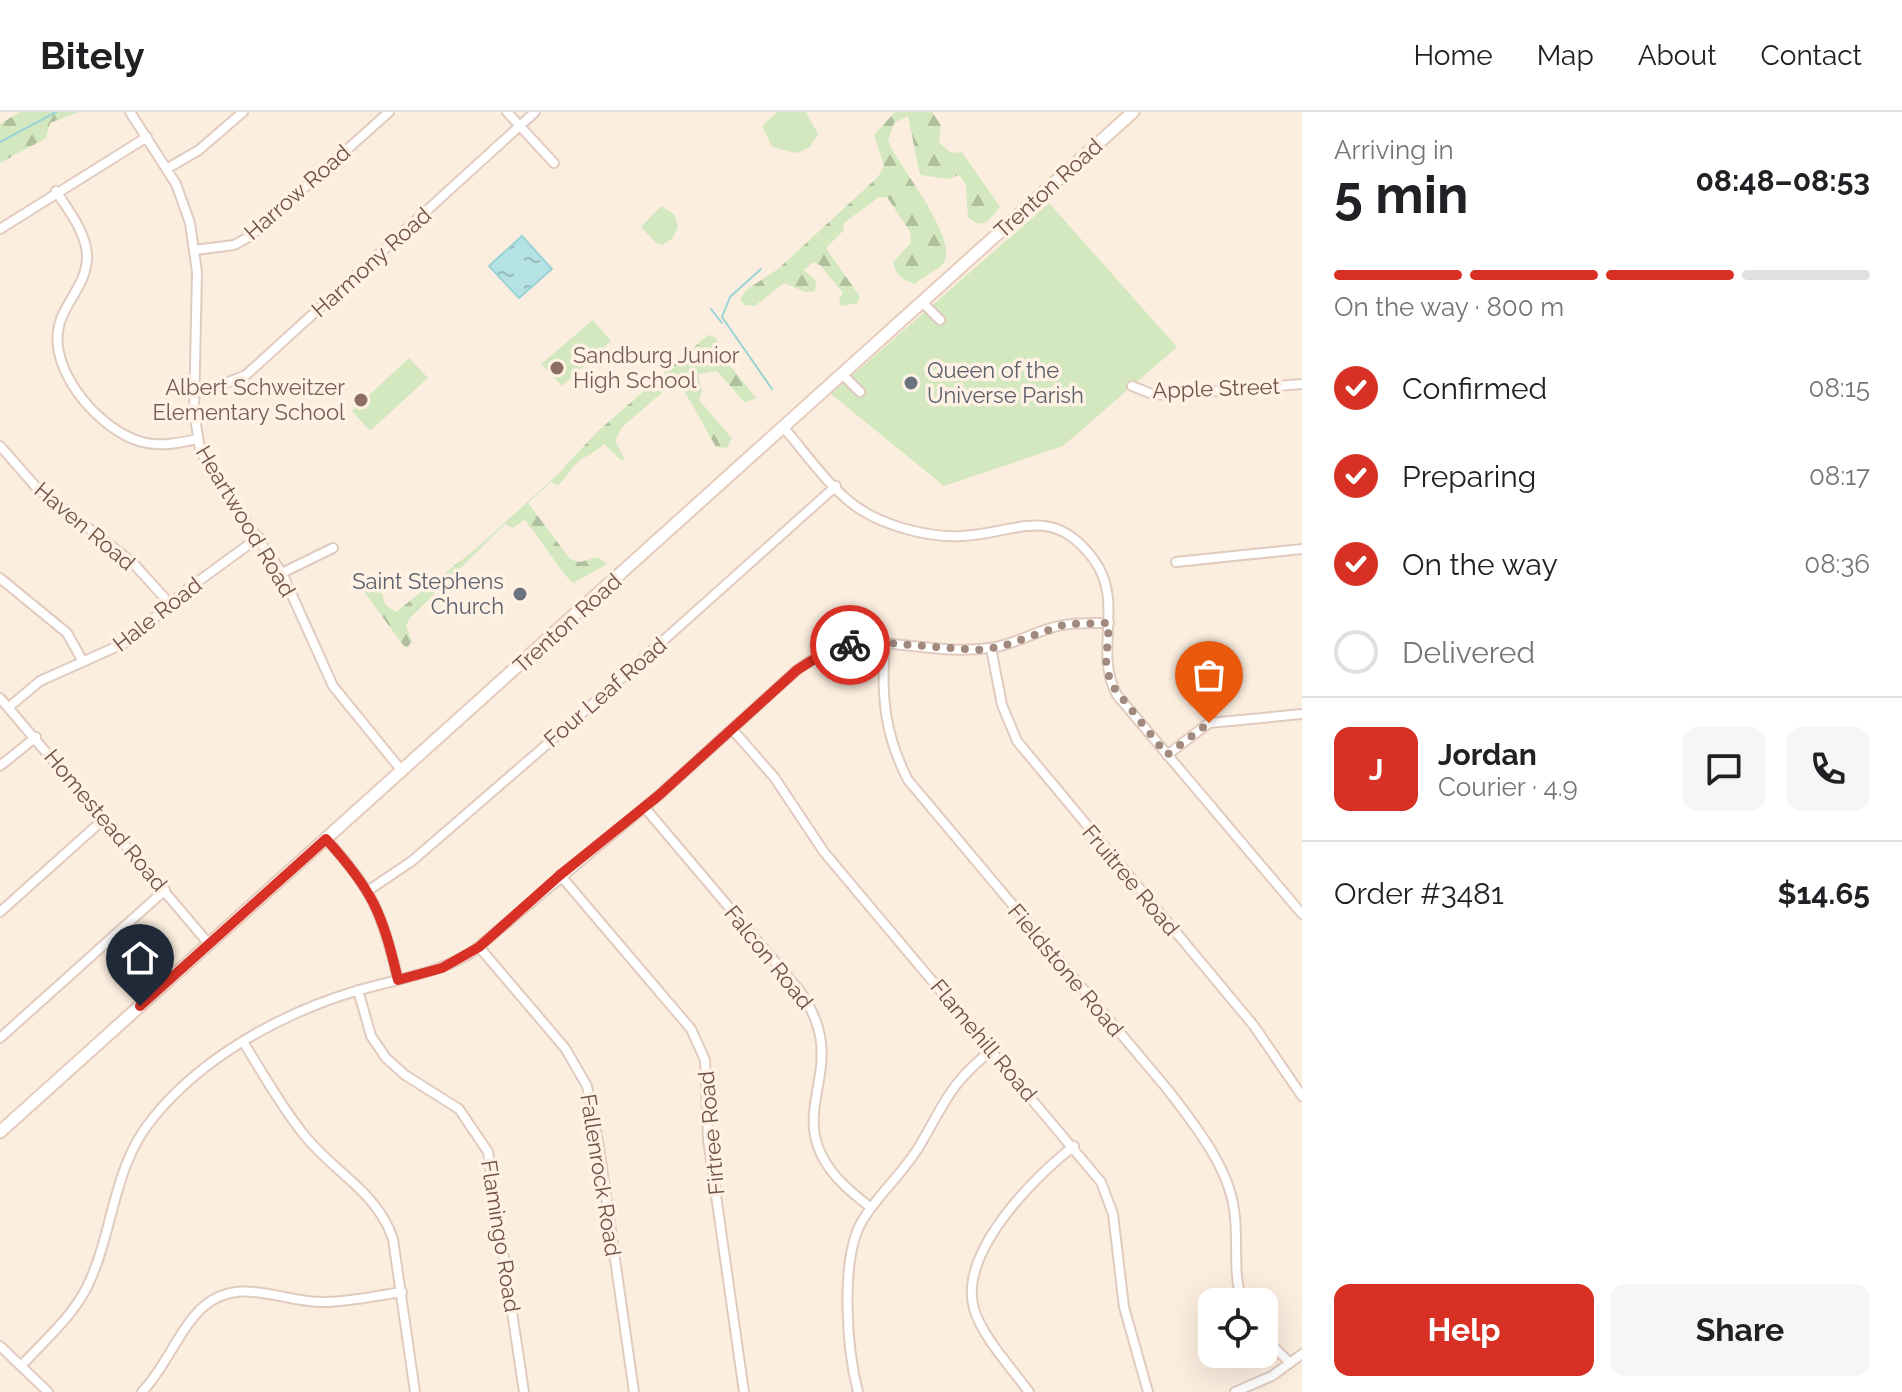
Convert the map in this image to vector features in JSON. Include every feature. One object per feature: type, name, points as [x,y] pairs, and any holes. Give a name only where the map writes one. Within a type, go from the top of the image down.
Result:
[{"type":"main road","name":"Trenton Road","points":[[0,1132],[1133,112]]},
{"type":"street","name":"Heartwood Road","points":[[130,112],[168,168],[182,196],[195,250],[194,388],[197,439],[212,473],[282,573],[329,679],[402,771]]},
{"type":"street","points":[[168,168],[199,150],[243,112]]},
{"type":"street","name":"Harrow Road","points":[[195,250],[234,245],[249,237],[389,112]]},
{"type":"street","points":[[507,112],[554,163]]},
{"type":"street","name":"Harmony Road","points":[[194,388],[218,386],[246,375],[535,112]]},
{"type":"street","points":[[0,229],[56,191],[147,137]]},
{"type":"street","points":[[56,191],[77,225],[87,256],[83,277],[58,328],[57,353],[63,369],[94,410],[127,437],[160,445],[197,439]]},
{"type":"street","points":[[922,302],[940,320]]},
{"type":"street","points":[[842,374],[860,392]]},
{"type":"street","name":"Apple Street","points":[[1132,386],[1152,394],[1168,395],[1302,384]]},
{"type":"street","points":[[783,427],[836,486],[866,513],[927,533],[963,536],[1019,524],[1042,526],[1063,533],[1081,545],[1097,564],[1108,590],[1106,664],[1111,684],[1302,914]]},
{"type":"street","name":"Haven Road","points":[[0,446],[29,480],[133,563],[171,605]]},
{"type":"street","name":"Four Leaf Road","points":[[369,890],[412,861],[560,733],[836,486]]},
{"type":"street","name":"Hale Road","points":[[9,707],[40,681],[127,642],[259,537]]},
{"type":"street","points":[[282,573],[333,548]]},
{"type":"street","points":[[1176,562],[1302,549]]},
{"type":"street","points":[[0,578],[67,633],[83,662]]},
{"type":"street","points":[[21,1366],[66,1318],[86,1288],[123,1170],[139,1138],[163,1107],[243,1042],[325,1002],[442,968],[479,947],[560,875],[645,808],[797,670],[819,656],[857,643],[991,648],[1066,624],[1109,623]]},
{"type":"street","name":"Fieldstone Road","points":[[885,643],[882,685],[884,716],[904,772],[923,800],[1168,1090],[1197,1130],[1231,1193],[1238,1288]]},
{"type":"street","name":"Fruitree Road","points":[[991,648],[1002,705],[1022,749],[1254,1026],[1302,1096]]},
{"type":"street","name":"Homestead Road","points":[[0,698],[209,944]]},
{"type":"street","points":[[1167,755],[1209,723],[1302,714]]},
{"type":"street","name":"Flamehill Road","points":[[732,729],[774,777],[824,852],[1092,1169],[1109,1200],[1116,1233],[1121,1294],[1148,1392]]},
{"type":"street","points":[[0,766],[36,737]]},
{"type":"street","name":"Falcon Road","points":[[645,808],[799,990],[814,1012],[824,1051],[814,1121],[818,1146],[833,1174],[871,1208]]},
{"type":"street","points":[[0,912],[105,818]]},
{"type":"street","points":[[326,839],[369,890],[381,917],[398,980]]},
{"type":"street","name":"Firtree Road","points":[[560,875],[691,1029],[702,1049],[708,1139],[744,1392]]},
{"type":"street","points":[[0,1038],[165,890]]},
{"type":"street","name":"Fallenrock Road","points":[[479,947],[565,1048],[587,1086],[599,1147],[634,1392]]},
{"type":"street","name":"Flamingo Road","points":[[358,990],[368,1028],[386,1058],[405,1075],[459,1109],[488,1152],[524,1392]]},
{"type":"street","points":[[243,1042],[306,1137],[378,1207],[393,1239],[415,1392]]},
{"type":"street","points":[[858,1392],[850,1351],[849,1265],[855,1236],[871,1208],[920,1146],[951,1087],[993,1049]]},
{"type":"street","points":[[1029,1392],[977,1318],[972,1283],[978,1261],[1021,1196],[1074,1146]]},
{"type":"street","points":[[142,1392],[168,1361],[191,1320],[219,1296],[246,1290],[317,1302],[402,1292]]},
{"type":"street","points":[[0,1346],[48,1392]]},
{"type":"street","points":[[1278,1351],[1290,1363]]},
{"type":"street","points":[[1235,1392],[1265,1379],[1302,1354]]},
{"type":"green space","points":[[20,112],[79,112],[50,123],[46,138],[0,163],[0,124]]},
{"type":"green space","points":[[777,112],[806,112],[818,134],[810,147],[797,153],[772,147],[762,126]]},
{"type":"green space","points":[[895,112],[932,112],[941,125],[939,142],[951,153],[962,152],[1000,207],[987,222],[978,224],[968,217],[966,185],[959,175],[948,179],[920,175],[908,116],[894,123],[888,141],[943,236],[946,251],[942,265],[915,284],[900,276],[893,262],[911,243],[910,232],[887,197],[879,197],[844,223],[843,231],[826,248],[860,297],[857,303],[841,306],[839,299],[843,293],[820,265],[813,262],[804,270],[816,281],[815,291],[805,292],[784,283],[755,306],[745,305],[740,300],[746,290],[778,269],[878,177],[884,166],[874,135]]},
{"type":"green space","points":[[1049,203],[1177,347],[1063,446],[944,486],[831,394]]},
{"type":"green space","points":[[661,206],[674,214],[678,227],[672,239],[662,245],[641,227]]},
{"type":"green space","points":[[593,320],[611,341],[562,386],[541,364]]},
{"type":"green space","points":[[708,335],[715,337],[728,363],[756,398],[745,403],[717,371],[698,374],[702,392],[699,400],[732,438],[727,448],[716,447],[682,387],[671,385],[622,427],[615,441],[624,458],[622,461],[604,444],[576,464],[558,485],[551,482],[528,503],[570,559],[580,562],[598,557],[607,564],[573,583],[524,520],[513,528],[505,524],[410,618],[406,626],[412,641],[407,648],[403,645],[355,579],[356,574],[381,590],[385,604],[396,612],[478,547],[557,475],[597,432]]},
{"type":"green space","points":[[409,358],[428,378],[370,431],[352,411]]},
{"type":"water","points":[[522,236],[552,269],[519,298],[489,266]]},
{"type":"waterway","points":[[0,142],[56,112]]},
{"type":"waterway","points":[[761,269],[730,297],[722,317],[772,389]]},
{"type":"waterway","points":[[711,309],[722,323]]},
{"type":"way so far","points":[[850,645],[885,643],[977,650],[1000,647],[1066,624],[1109,623],[1106,664],[1111,684],[1167,755],[1209,723]]},
{"type":"place","name":"Sandburg Junior High School","points":[[557,368]]},
{"type":"place","name":"Queen of the Universe Parish","points":[[911,383]]},
{"type":"place","name":"Albert Schweitzer Elementary School","points":[[361,400]]},
{"type":"place","name":"Saint Stephens Church","points":[[520,594]]},
{"type":"route","points":[[140,1006],[326,839],[369,890],[381,917],[398,980],[459,960],[479,947],[560,875],[658,796],[797,670],[830,650],[850,645]]}]
